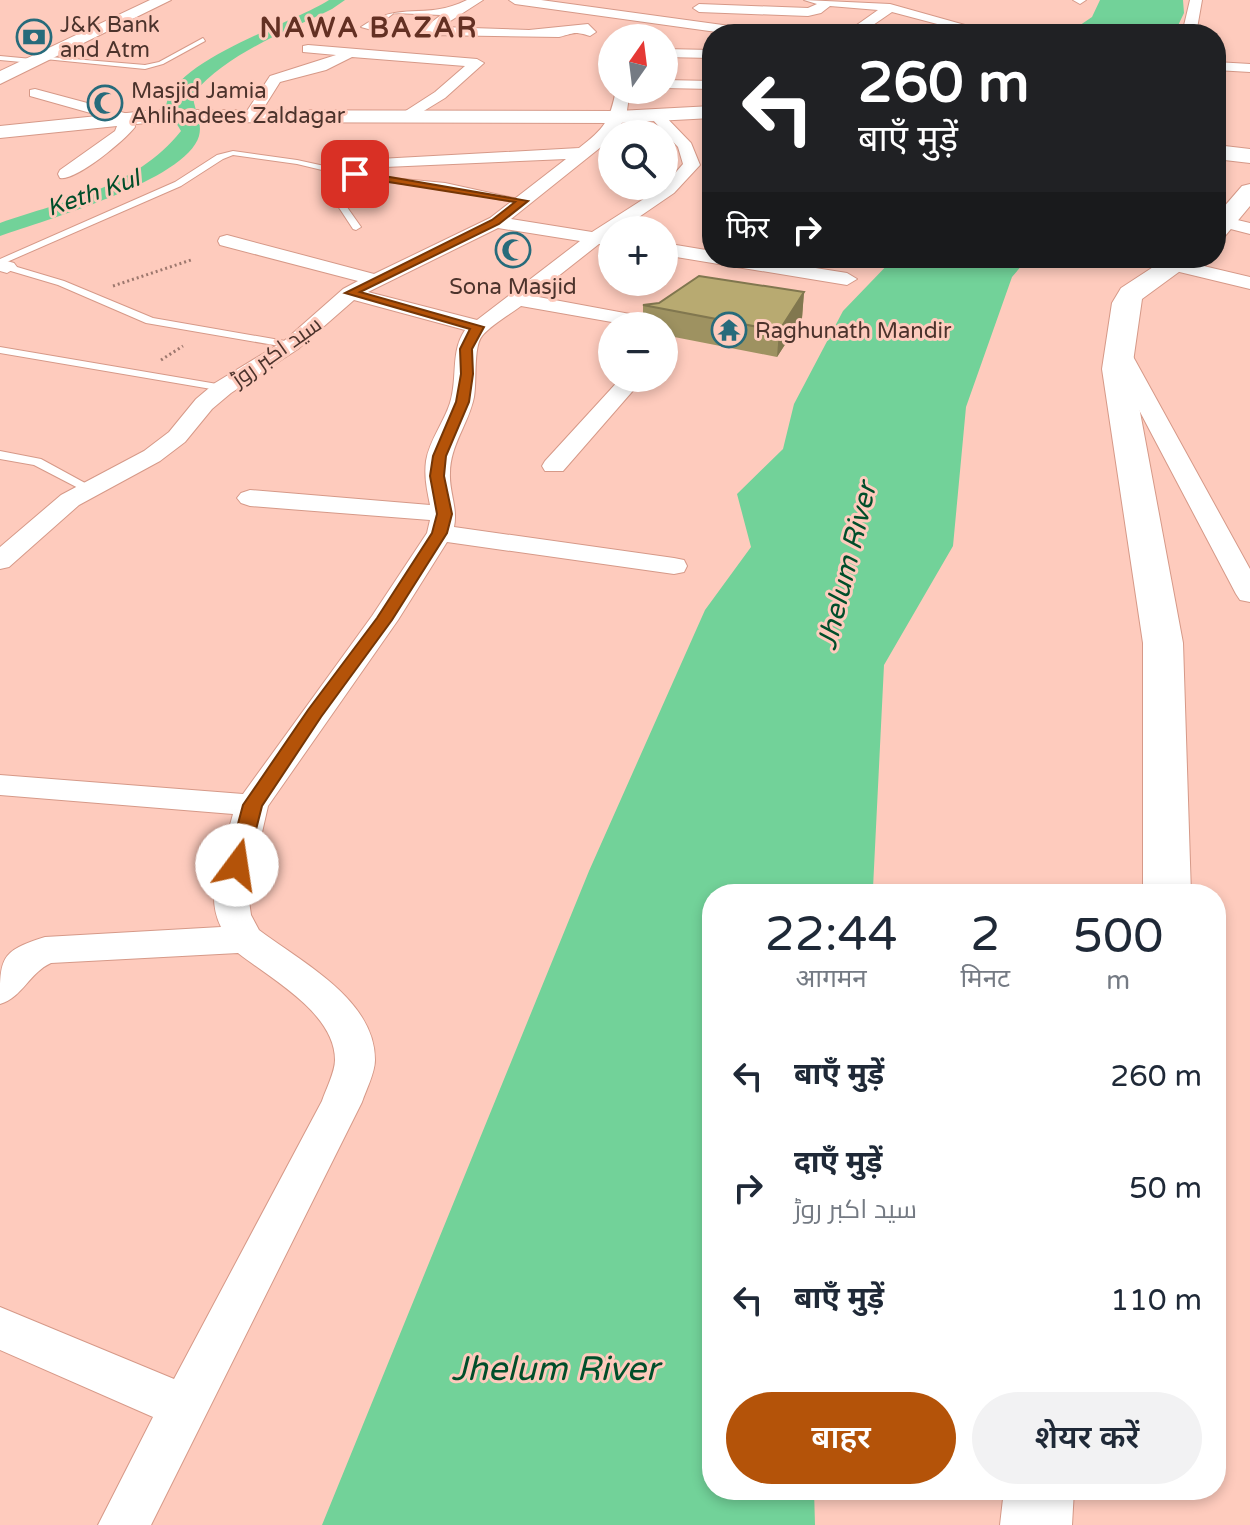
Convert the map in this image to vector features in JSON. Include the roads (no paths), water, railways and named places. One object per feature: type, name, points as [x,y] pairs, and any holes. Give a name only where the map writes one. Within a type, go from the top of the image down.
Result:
[{"type":"street","points":[[0,78],[163,0]]},
{"type":"street","points":[[403,57],[429,31],[477,0]]},
{"type":"street","points":[[515,0],[702,26]]},
{"type":"street","points":[[807,0],[890,8],[952,24]]},
{"type":"street","points":[[1191,24],[1196,0]]},
{"type":"street","points":[[687,7],[817,10],[829,1]]},
{"type":"street","points":[[620,24],[642,9],[663,6]]},
{"type":"street","points":[[866,24],[890,8]]},
{"type":"street","points":[[367,27],[391,9],[490,14]]},
{"type":"street","points":[[429,31],[529,34],[559,33],[568,27],[588,28],[590,32]]},
{"type":"street","points":[[308,49],[477,63],[440,95],[409,115]]},
{"type":"street","points":[[244,114],[275,79],[321,67],[352,53]]},
{"type":"street","points":[[678,53],[702,54]]},
{"type":"street","points":[[1226,67],[1250,68]]},
{"type":"street","points":[[678,84],[702,85]]},
{"type":"street","points":[[35,93],[127,118]]},
{"type":"street","points":[[618,117],[620,104]]},
{"type":"street","points":[[0,132],[156,116],[618,117],[702,113]]},
{"type":"street","points":[[657,116],[692,144]]},
{"type":"street","name":"سید اکبر روڑ","points":[[0,561],[51,515],[90,489],[152,456],[177,437],[204,404],[223,388],[291,345],[350,293],[496,222],[605,136],[618,117]]},
{"type":"street","points":[[66,174],[121,134],[127,127],[127,118]]},
{"type":"street","points":[[678,146],[692,144]]},
{"type":"street","points":[[633,216],[688,171],[692,144]]},
{"type":"street","points":[[385,162],[598,152]]},
{"type":"street","points":[[1226,153],[1250,156]]},
{"type":"street","points":[[1226,220],[1250,191]]},
{"type":"street","points":[[496,222],[598,239]]},
{"type":"street","points":[[1226,227],[1250,229]]},
{"type":"street","points":[[227,241],[375,280]]},
{"type":"street","points":[[124,1525],[342,1102],[355,1061],[348,1030],[330,1004],[246,939],[233,915],[230,894],[252,805],[384,620],[442,524],[437,476],[439,456],[462,402],[467,374],[466,349],[472,334],[516,299],[598,244]]},
{"type":"street","points":[[678,253],[702,260]]},
{"type":"street","points":[[786,268],[847,279]]},
{"type":"street","points":[[1167,884],[1163,643],[1117,369],[1126,303],[1131,294],[1171,268]]},
{"type":"street","points":[[1200,268],[1250,283]]},
{"type":"street","points":[[350,293],[478,327]]},
{"type":"street","points":[[516,299],[598,314]]},
{"type":"street","points":[[1119,351],[1250,594]]},
{"type":"street","points":[[554,466],[620,392]]},
{"type":"street","points":[[250,498],[442,524],[674,566]]},
{"type":"street","points":[[0,785],[252,805]]},
{"type":"street","points":[[0,990],[24,960],[45,950],[246,939]]},
{"type":"street","points":[[0,1328],[185,1407]]},
{"type":"street","points":[[1036,1525],[1038,1500]]},
{"type":"lane","points":[[0,58],[145,67],[161,63],[203,40]]},
{"type":"lane","points":[[2,264],[178,184],[220,157],[233,153],[244,152],[355,174],[523,201]]},
{"type":"lane","points":[[355,174],[337,190],[338,200],[356,227]]},
{"type":"lane","points":[[2,264],[90,294],[131,315],[208,332],[291,345]]},
{"type":"lane","points":[[0,350],[223,388]]},
{"type":"lane","points":[[0,455],[37,462],[90,489]]},
{"type":"water","name":"Keth Kul","points":[[329,0],[345,0],[240,55],[207,79],[193,94],[200,125],[199,136],[189,153],[169,168],[111,197],[0,236],[0,223],[98,190],[143,166],[181,131],[166,106],[174,89],[189,73],[211,58]]},
{"type":"water","points":[[1100,0],[1183,0],[1184,13],[1179,24],[1082,24],[1092,17]]},
{"type":"water","name":"Jhelum River","points":[[884,268],[1020,268],[1012,277],[966,407],[953,546],[884,665],[873,884],[702,884],[702,1500],[814,1500],[815,1525],[322,1525],[589,871],[705,610],[751,547],[737,494],[783,449],[794,404],[843,311]]},
{"type":"place","name":"J&K Bank and Atm","points":[[34,37]]},
{"type":"place","name":"Masjid Jamia Ahlihadees Zaldagar","points":[[105,103]]},
{"type":"place","name":"Sona Masjid","points":[[513,250]]},
{"type":"place","name":"Raghunath Mandir","points":[[729,330]]},
{"type":"district","name":"NAWA BAZAR","points":[[369,27]]}]
